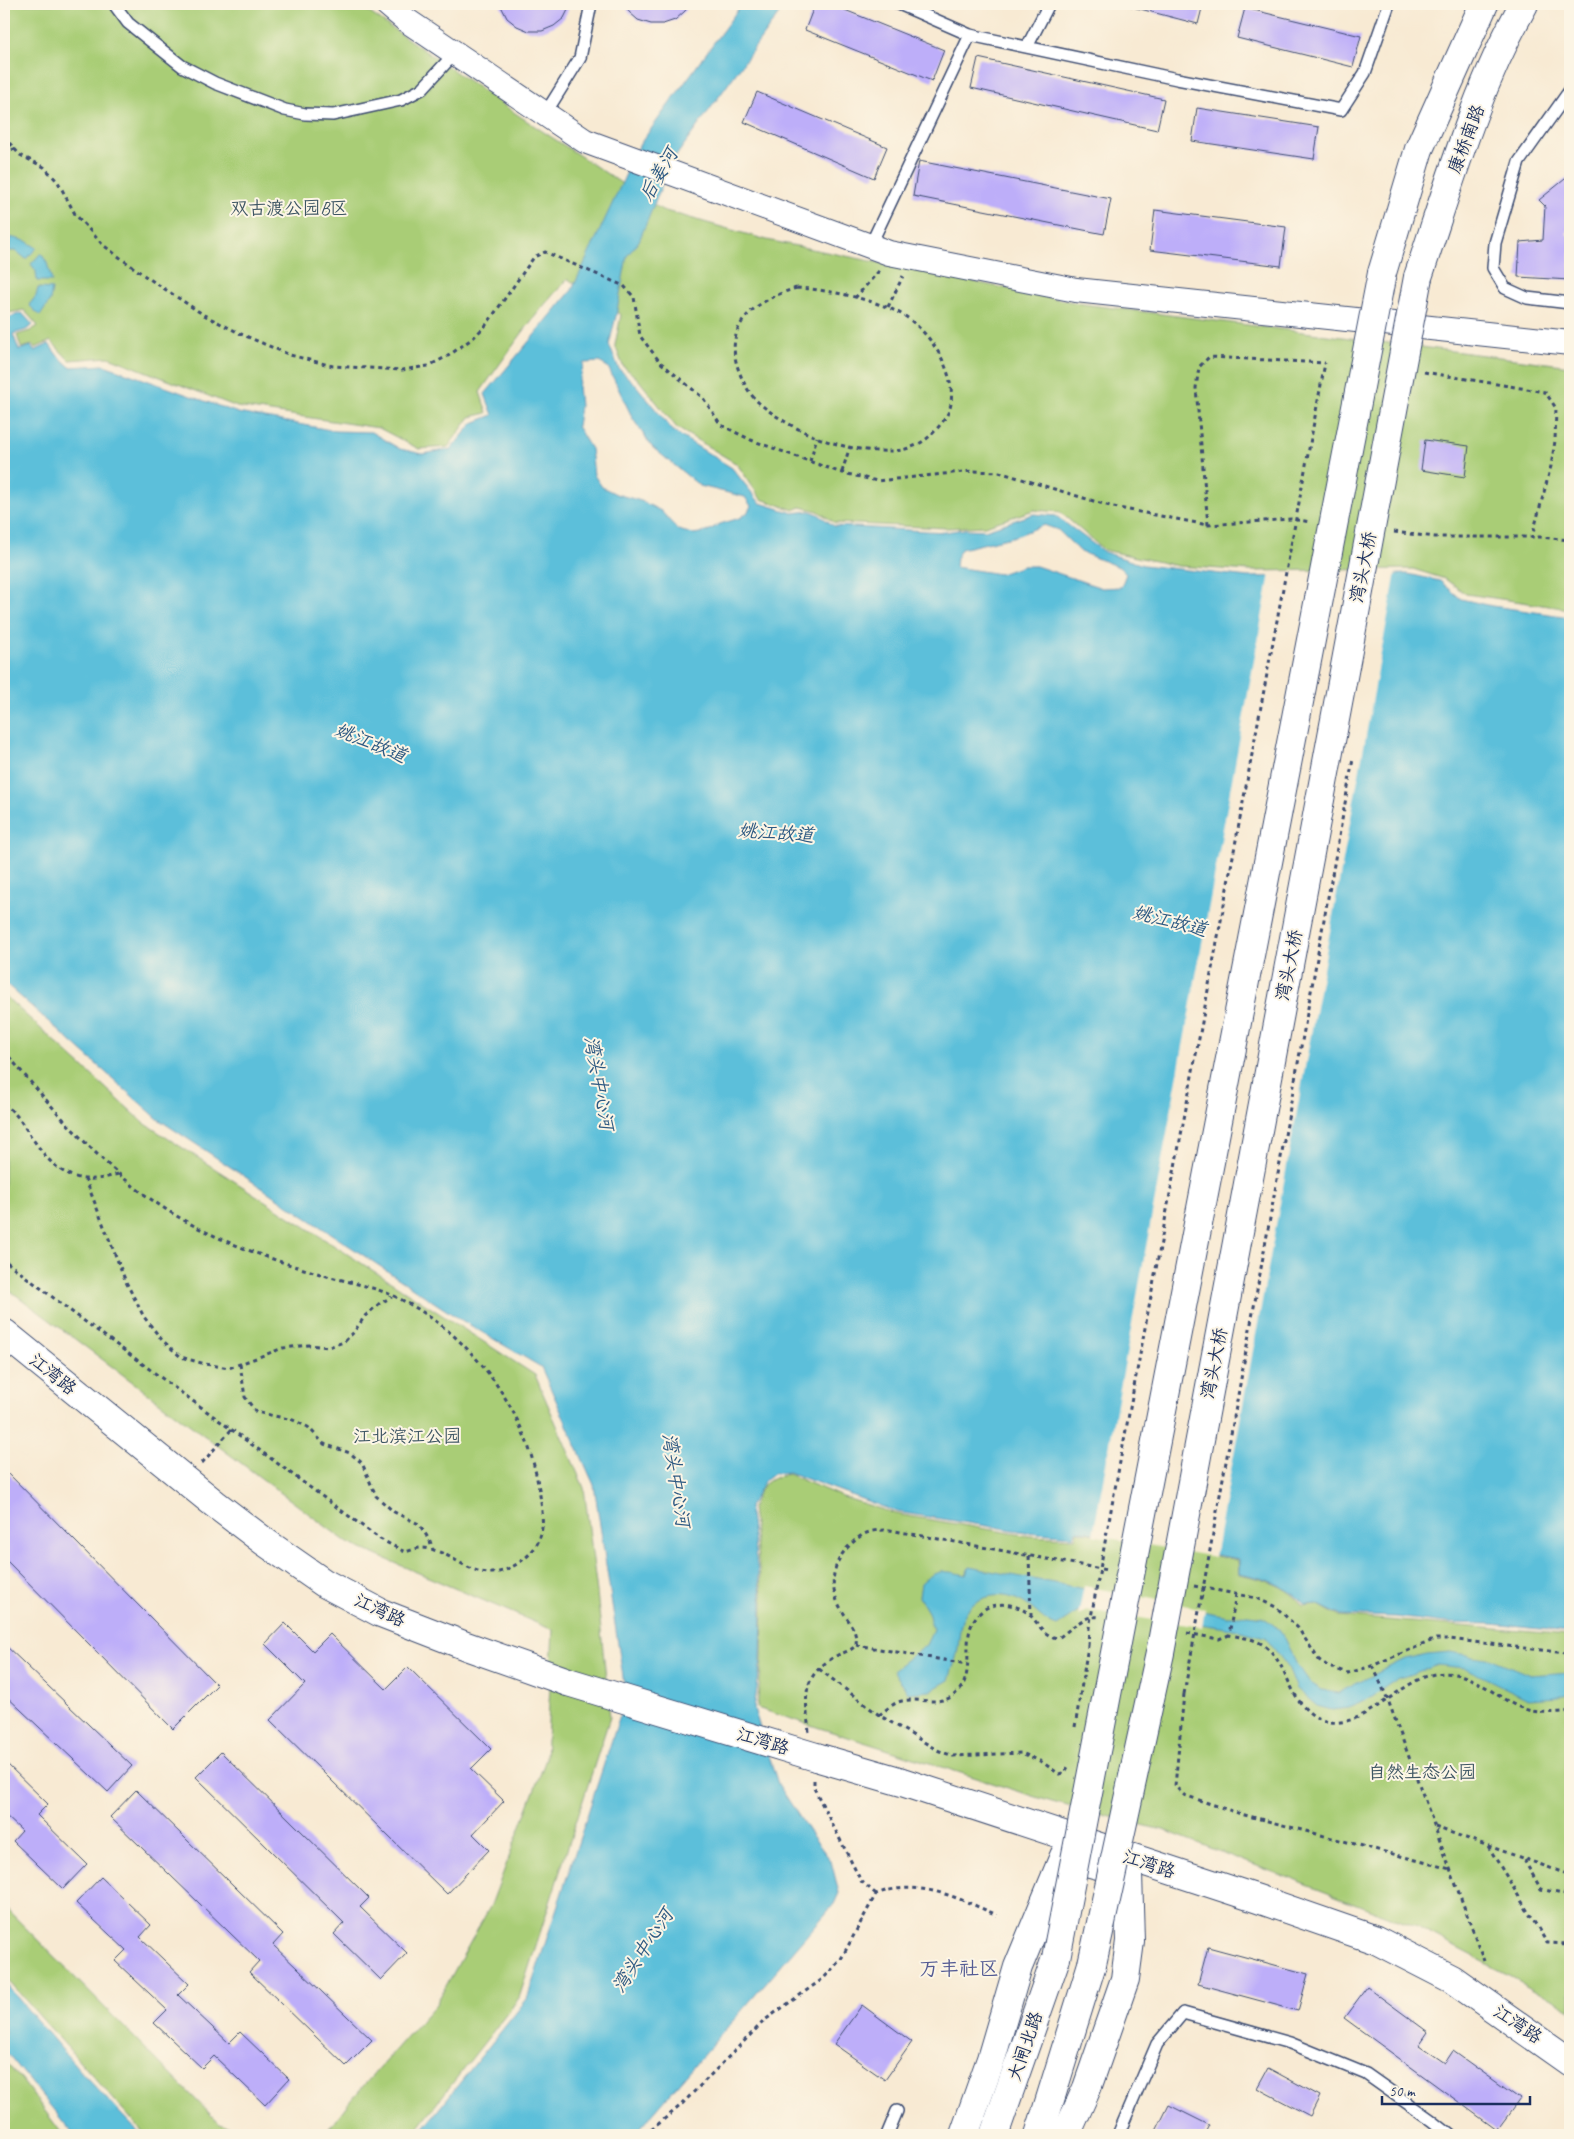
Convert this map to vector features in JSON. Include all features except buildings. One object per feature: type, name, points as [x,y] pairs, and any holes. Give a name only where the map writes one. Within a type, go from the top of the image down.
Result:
[{"type":"main road","name":"康桥南路","points":[[1382,273],[1420,149],[1484,4]]},
{"type":"main road","name":"康桥南路","points":[[1418,277],[1466,134],[1512,24],[1524,4]]},
{"type":"main road","name":"湾头大桥","points":[[1056,1958],[1111,1629],[1382,273]]},
{"type":"main road","name":"湾头大桥","points":[[1040,2135],[1092,1964],[1160,1652],[1418,277]]},
{"type":"main road","name":"江湾路","points":[[4,1333],[186,1481],[266,1542],[317,1578],[373,1608],[466,1646],[568,1682],[813,1759],[902,1782],[1258,1899],[1376,1940],[1452,1979],[1570,2062]]},
{"type":"main road","points":[[964,2135],[991,2059],[1018,1967],[1064,1856],[1128,1873],[1130,1941],[1126,1980],[1087,2088],[1066,2135]]},
{"type":"main road","name":"大闸北路","points":[[994,2135],[1056,1958]]},
{"type":"street","points":[[387,4],[406,20],[585,141],[870,246],[903,256],[1076,290],[1570,343]]},
{"type":"lane","points":[[114,4],[128,23],[182,66],[215,83],[284,110],[305,114],[333,115],[401,100],[422,89],[454,53]]},
{"type":"lane","points":[[545,114],[580,58],[591,4]]},
{"type":"lane","points":[[899,4],[970,35],[1177,79],[1340,110],[1365,73],[1389,4]]},
{"type":"lane","points":[[1027,47],[1049,4]]},
{"type":"lane","points":[[870,246],[970,35]]},
{"type":"lane","points":[[1570,90],[1519,162],[1495,243],[1493,268],[1505,288],[1527,298],[1570,303]]},
{"type":"lane","points":[[1118,2135],[1157,2044],[1183,2013],[1290,2043],[1366,2074],[1450,2135]]},
{"type":"lane","points":[[887,2135],[897,2111]]},
{"type":"path","points":[[4,137],[20,155],[44,167],[58,182],[75,214],[103,245],[145,276],[204,314],[241,334],[290,355],[333,366],[402,370],[428,366],[448,356],[473,338],[487,324],[534,257],[545,252],[624,286],[634,297],[640,336],[660,362],[703,398],[722,425],[751,440],[810,461],[877,481],[955,472],[999,472],[1113,508],[1208,525],[1291,519],[1320,523]]},
{"type":"path","points":[[4,151],[14,149]]},
{"type":"path","points":[[855,298],[903,256]]},
{"type":"path","points":[[888,307],[903,256]]},
{"type":"path","points":[[797,288],[812,288],[888,307],[918,326],[933,343],[945,365],[951,386],[951,405],[944,422],[929,438],[913,448],[884,452],[817,438],[773,414],[757,401],[744,384],[735,361],[734,341],[743,320],[758,304],[777,293],[797,288]]},
{"type":"path","points":[[1074,1730],[1088,1646],[1089,1628],[1325,363],[1209,357],[1199,367],[1196,388],[1208,525]]},
{"type":"path","points":[[1422,382],[1424,372],[1545,392],[1556,408],[1555,441],[1551,466],[1532,537]]},
{"type":"path","points":[[810,461],[817,438]]},
{"type":"path","points":[[842,472],[850,446]]},
{"type":"path","points":[[1394,538],[1396,528]]},
{"type":"path","points":[[1387,531],[1436,537],[1532,537],[1570,540]]},
{"type":"path","points":[[1355,753],[1184,1694],[1175,1786],[1184,1795],[1241,1814],[1450,1869]]},
{"type":"path","points":[[4,1051],[84,1141],[119,1174],[167,1210],[216,1236],[265,1256],[393,1296],[435,1320],[468,1350],[505,1396],[527,1441],[542,1510],[542,1537],[531,1554],[509,1568],[491,1573],[470,1569],[433,1550],[422,1548],[405,1552],[380,1539],[4,1260]]},
{"type":"path","points":[[4,1103],[21,1121],[38,1148],[57,1168],[74,1177],[95,1180],[119,1174]]},
{"type":"path","points":[[85,1178],[126,1282],[144,1317],[162,1340],[181,1357],[229,1368],[283,1348],[309,1345],[329,1347],[344,1342],[365,1316],[380,1303],[393,1296]]},
{"type":"path","points":[[240,1364],[245,1397],[256,1412],[293,1420],[308,1427],[324,1444],[350,1453],[362,1463],[376,1496],[394,1512],[419,1524],[430,1541],[433,1550]]},
{"type":"path","points":[[186,1481],[231,1430]]},
{"type":"path","points":[[876,1894],[861,1881],[814,1788],[813,1759],[806,1699],[810,1679],[837,1655],[850,1652],[856,1645],[857,1636],[838,1604],[833,1578],[834,1568],[843,1552],[862,1534],[874,1530],[890,1530],[1114,1572]]},
{"type":"path","points":[[1029,1556],[1030,1616]]},
{"type":"path","points":[[1189,1585],[1256,1598],[1276,1608],[1298,1628],[1319,1660],[1329,1667],[1348,1673],[1373,1666],[1436,1639],[1566,1653],[1570,1656]]},
{"type":"path","points":[[1229,1633],[1236,1594]]},
{"type":"path","points":[[879,1715],[896,1703],[936,1701],[954,1695],[961,1687],[967,1664],[970,1624],[975,1616],[984,1609],[999,1604],[1014,1607],[1030,1616],[1049,1637],[1058,1638],[1088,1618],[1096,1616],[1111,1629]]},
{"type":"path","points":[[1181,1632],[1219,1639],[1229,1633],[1262,1644],[1275,1656],[1297,1698],[1309,1712],[1330,1722],[1349,1720],[1373,1709],[1387,1698],[1416,1681],[1433,1674],[1448,1673],[1466,1676],[1531,1711],[1560,1713],[1570,1711]]},
{"type":"path","points":[[856,1645],[967,1664]]},
{"type":"path","points":[[1373,1666],[1387,1698],[1484,1961]]},
{"type":"path","points":[[819,1670],[879,1715],[937,1750],[953,1756],[1022,1753],[1042,1762],[1059,1774],[1065,1772],[1070,1758]]},
{"type":"path","points":[[1435,1827],[1570,1876]]},
{"type":"path","points":[[1487,1846],[1547,1943],[1570,1944]]},
{"type":"path","points":[[1524,1859],[1541,1890],[1570,1896]]},
{"type":"path","points":[[645,2135],[680,2106],[765,2020],[824,1978],[841,1959],[876,1894],[888,1889],[905,1887],[925,1888],[956,1897],[996,1916]]},
{"type":"green space","name":"双古渡公园B区","points":[[4,4],[357,4],[518,115],[662,210],[767,240],[1083,304],[1570,366],[1570,609],[1466,594],[1445,579],[1413,569],[1250,571],[1178,566],[1104,550],[1060,512],[1034,510],[985,526],[947,528],[835,523],[818,511],[801,507],[794,510],[761,499],[737,464],[677,428],[638,379],[623,366],[615,345],[621,315],[568,279],[533,319],[480,392],[487,413],[470,417],[448,447],[419,449],[379,428],[237,407],[109,357],[69,360],[51,341],[35,348],[33,345],[21,348],[17,335],[38,326],[24,310],[4,314]]},
{"type":"green space","name":"江北滨江公园","points":[[4,995],[144,1123],[535,1375],[584,1488],[610,1717],[519,1998],[412,2135],[324,2135],[350,2101],[436,2004],[491,1905],[546,1759],[553,1630],[348,1543],[4,1286]]},
{"type":"green space","name":"自然生态公园","points":[[788,1474],[840,1496],[896,1514],[1029,1536],[1075,1538],[1077,1531],[1238,1560],[1239,1574],[1257,1578],[1282,1588],[1303,1606],[1317,1604],[1338,1616],[1570,1635],[1570,2010],[1526,1984],[1419,1928],[1166,1831],[1052,1802],[757,1708],[762,1660],[763,1602],[752,1508],[764,1485],[774,1478]]},
{"type":"green space","points":[[4,1906],[220,2124],[255,2135],[148,2135],[141,2130],[4,1976]]},
{"type":"green space","points":[[4,2061],[21,2079],[63,2135],[4,2135]]},
{"type":"water","points":[[742,4],[786,4],[671,163],[639,241],[627,256],[609,345],[619,369],[635,384],[674,432],[732,468],[760,503],[793,513],[810,511],[818,514],[834,526],[945,532],[965,529],[985,530],[1034,514],[1056,516],[1104,552],[1143,565],[1248,577],[1408,574],[1440,581],[1461,599],[1492,606],[1570,617],[1570,1632],[1492,1624],[1448,1623],[1396,1617],[1339,1615],[1317,1604],[1305,1605],[1291,1592],[1275,1583],[1239,1573],[1239,1559],[1077,1530],[1073,1536],[1026,1532],[897,1512],[788,1472],[773,1474],[765,1480],[749,1507],[762,1602],[761,1660],[754,1709],[778,1784],[831,1861],[839,1893],[834,1904],[634,2135],[418,2135],[527,1999],[626,1697],[594,1485],[541,1367],[458,1318],[158,1119],[4,982],[4,319],[22,313],[33,325],[26,330],[13,334],[19,350],[31,346],[34,351],[49,344],[57,355],[70,367],[104,365],[238,413],[336,431],[371,432],[400,449],[423,454],[451,449],[473,423],[493,415],[485,394],[572,290],[640,144]],"holes":[[[599,362],[608,367],[633,419],[652,447],[700,486],[745,497],[751,506],[747,513],[740,518],[720,524],[706,532],[693,534],[678,530],[661,511],[641,501],[616,494],[602,487],[594,475],[591,449],[577,426],[580,406],[578,386],[584,363]],[[1044,525],[1058,530],[1081,552],[1119,567],[1126,574],[1121,587],[1102,588],[1036,566],[1023,566],[1000,574],[955,567],[956,558],[961,549],[1016,536]]]},
{"type":"water","points":[[10,237],[26,241],[37,248],[26,259],[16,251],[9,251]]},
{"type":"water","points":[[41,253],[47,263],[52,281],[37,281],[36,271],[31,264]]},
{"type":"water","points":[[38,288],[52,289],[50,301],[40,316],[29,305],[36,296]]},
{"type":"water","points":[[969,1567],[1228,1616],[1248,1615],[1263,1617],[1280,1630],[1297,1665],[1309,1682],[1322,1690],[1338,1693],[1405,1659],[1427,1654],[1450,1652],[1492,1659],[1530,1675],[1570,1672],[1570,1693],[1559,1697],[1528,1699],[1465,1668],[1437,1665],[1397,1679],[1365,1701],[1348,1708],[1332,1710],[1317,1706],[1297,1689],[1288,1667],[1265,1637],[1233,1629],[1086,1607],[1057,1626],[1046,1621],[1028,1605],[1016,1599],[1008,1596],[991,1596],[975,1603],[964,1615],[957,1654],[949,1680],[930,1691],[908,1693],[893,1670],[926,1645],[933,1630],[928,1612],[919,1597],[921,1583],[932,1575],[942,1572],[966,1575]]},
{"type":"water","points":[[4,1982],[83,2074],[141,2135],[74,2135],[4,2049]]},
{"type":"pier","points":[[1396,572],[1215,1557],[1093,1535],[1270,574]]},
{"type":"pier","points":[[1084,1586],[1205,1609],[1202,1627],[1086,1610],[1078,1616]]},
{"type":"district","name":"万丰社区","points":[[959,1968]]},
{"type":"water label","name":"后姜河","points":[[658,174]]},
{"type":"water label","name":"姚江故道","points":[[371,742]]},
{"type":"water label","name":"姚江故道","points":[[776,832]]},
{"type":"water label","name":"姚江故道","points":[[1170,920]]},
{"type":"water label","name":"湾头中心河","points":[[600,1083]]},
{"type":"water label","name":"湾头中心河","points":[[677,1480]]},
{"type":"water label","name":"湾头中心河","points":[[642,1950]]}]
